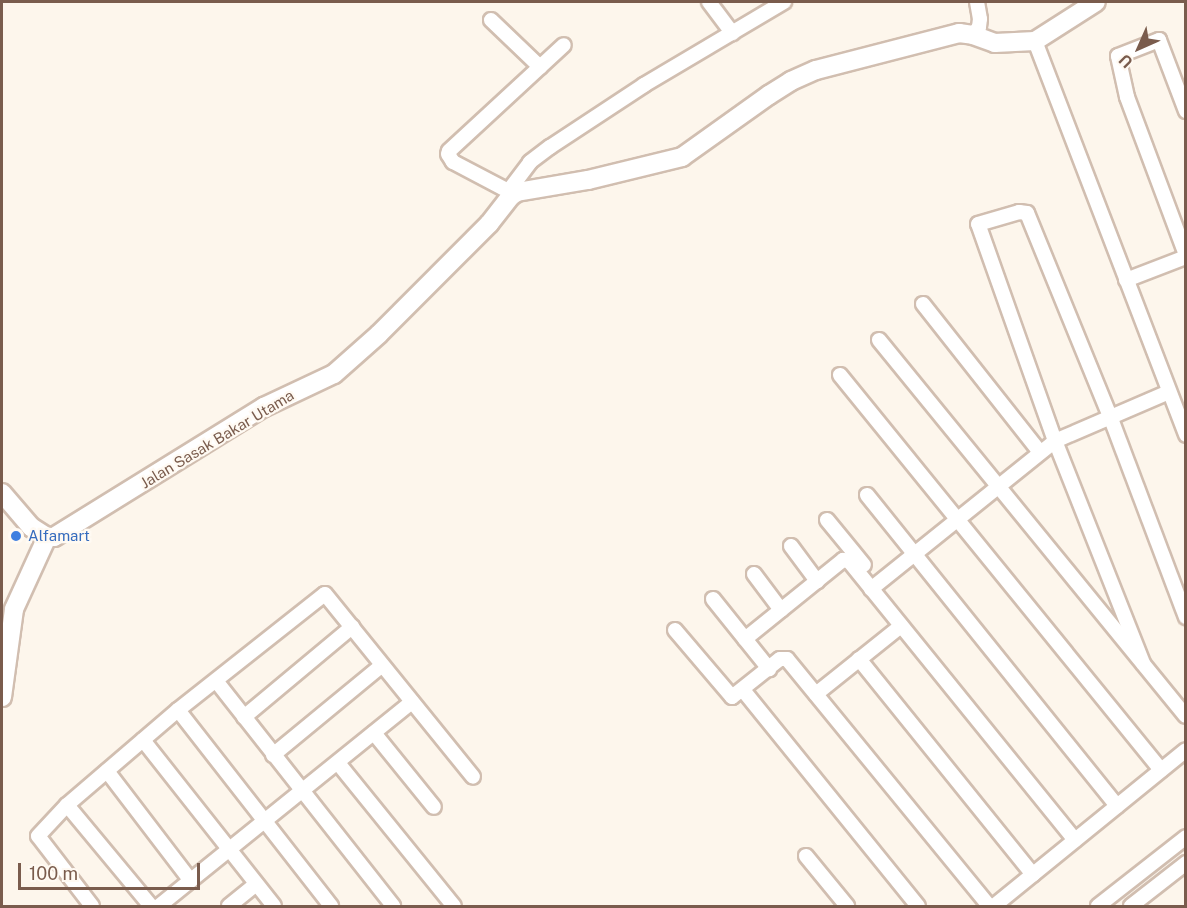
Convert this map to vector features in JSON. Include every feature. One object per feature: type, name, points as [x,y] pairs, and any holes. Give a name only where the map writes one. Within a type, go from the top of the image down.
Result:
[{"type":"main road","points":[[509,197],[672,160],[697,147],[791,81],[816,70],[959,33],[995,43],[1035,41],[1096,2]]},
{"type":"main road","name":"Jalan Sasak Bakar Utama","points":[[47,537],[63,533],[264,407],[334,375],[441,273],[489,224],[509,197]]},
{"type":"main road","points":[[2,493],[31,527],[47,537],[8,608],[8,638],[2,697]]},
{"type":"street","points":[[709,2],[732,33]]},
{"type":"street","points":[[564,45],[448,154],[453,162],[509,197],[530,162],[550,147],[644,85],[784,2]]},
{"type":"street","points":[[977,2],[978,37]]},
{"type":"street","points":[[490,20],[540,68]]},
{"type":"street","points":[[1126,280],[1185,256],[1127,97],[1118,56],[1159,40],[1185,111]]},
{"type":"street","points":[[1035,41],[1185,435]]},
{"type":"street","points":[[1143,663],[1055,441],[977,228],[978,224],[1019,212],[1027,213],[1110,416],[1185,617]]},
{"type":"street","points":[[923,304],[1040,452]]},
{"type":"street","points":[[879,340],[1185,716]]},
{"type":"street","points":[[840,375],[1161,770]]},
{"type":"street","points":[[875,586],[1055,441],[1169,392]]},
{"type":"street","points":[[867,495],[1117,806]]},
{"type":"street","points":[[827,520],[901,626],[1075,840]]},
{"type":"street","points":[[791,546],[817,581]]},
{"type":"street","points":[[745,639],[846,559],[875,586]]},
{"type":"street","points":[[754,574],[781,610]]},
{"type":"street","points":[[92,906],[38,836],[67,805],[178,710],[217,682],[326,594],[473,777]]},
{"type":"street","points":[[713,599],[769,669]]},
{"type":"street","points":[[816,694],[901,626]]},
{"type":"street","points":[[244,717],[352,627]]},
{"type":"street","points":[[675,630],[729,696],[734,697],[780,659],[787,659],[989,906]]},
{"type":"street","points":[[859,659],[1033,875]]},
{"type":"street","points":[[273,755],[382,665]]},
{"type":"street","points":[[217,682],[393,906]]},
{"type":"street","points":[[743,690],[918,906]]},
{"type":"street","points":[[159,906],[264,824],[412,702]]},
{"type":"street","points":[[178,710],[264,824],[331,906]]},
{"type":"street","points":[[374,733],[434,807]]},
{"type":"street","points":[[143,740],[229,852],[274,906]]},
{"type":"street","points":[[994,906],[1185,750]]},
{"type":"street","points":[[338,763],[454,906]]},
{"type":"street","points":[[107,771],[191,881]]},
{"type":"street","points":[[67,805],[151,906]]},
{"type":"street","points":[[1098,906],[1185,837]]},
{"type":"street","points":[[806,856],[847,906]]},
{"type":"street","points":[[1131,906],[1185,863]]},
{"type":"street","points":[[229,906],[256,884]]},
{"type":"place","name":"Alfamart","points":[[16,536]]}]
